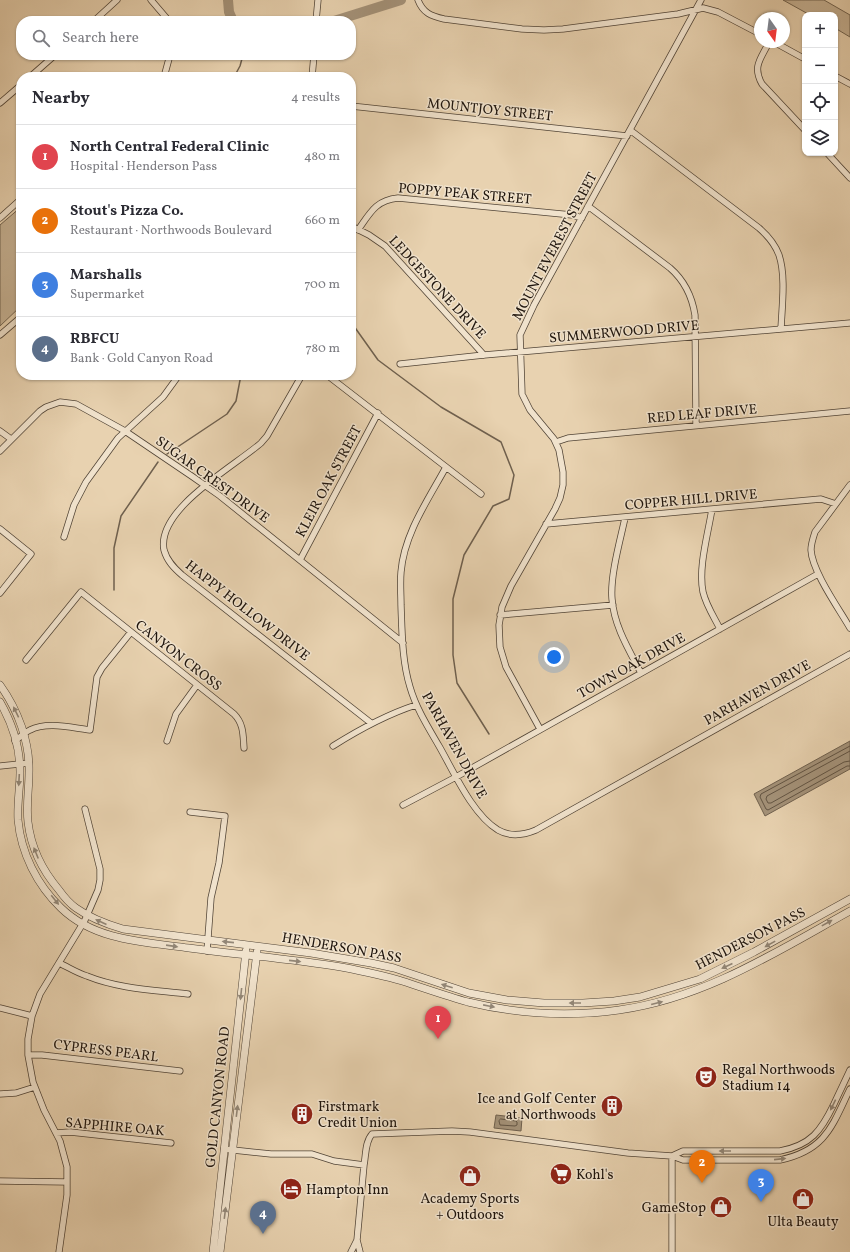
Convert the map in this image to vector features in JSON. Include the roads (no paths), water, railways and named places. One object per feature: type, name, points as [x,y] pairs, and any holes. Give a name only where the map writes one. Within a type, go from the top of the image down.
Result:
[{"type":"street","points":[[99,16],[117,0]]},
{"type":"street","points":[[151,0],[165,16]]},
{"type":"street","points":[[316,16],[318,0]]},
{"type":"street","points":[[418,0],[420,6],[431,16],[531,30],[563,29],[678,14],[696,9],[710,9],[754,31]]},
{"type":"street","name":"MOUNT EVEREST STREET","points":[[540,729],[506,667],[500,647],[500,615],[510,586],[555,509],[560,498],[563,485],[562,466],[556,442],[534,416],[522,394],[521,330],[646,98],[701,0]]},
{"type":"street","points":[[766,48],[758,64],[758,78],[802,127]]},
{"type":"street","points":[[785,48],[802,57]]},
{"type":"street","points":[[36,72],[49,60]]},
{"type":"street","points":[[165,72],[169,60]]},
{"type":"street","points":[[312,72],[314,60]]},
{"type":"street","points":[[838,78],[850,84]]},
{"type":"street","points":[[0,104],[16,90]]},
{"type":"street","name":"MOUNTJOY STREET","points":[[356,106],[628,133]]},
{"type":"street","points":[[628,133],[759,228],[768,237],[779,255],[781,268],[781,329]]},
{"type":"street","points":[[830,156],[850,178]]},
{"type":"street","name":"POPPY PEAK STREET","points":[[358,230],[377,206],[390,199],[398,198],[572,215],[582,218]]},
{"type":"street","points":[[0,218],[16,204]]},
{"type":"street","points":[[588,206],[670,268],[687,288],[692,299],[695,315],[696,425]]},
{"type":"street","name":"LEDGESTONE DRIVE","points":[[358,230],[370,235],[385,246],[484,355]]},
{"type":"street","points":[[0,335],[16,321]]},
{"type":"street","name":"SUMMERWOOD DRIVE","points":[[400,364],[484,355],[850,323]]},
{"type":"street","points":[[64,537],[74,505],[80,493],[113,444],[125,431],[163,397],[175,380]]},
{"type":"street","name":"HAPPY HOLLOW DRIVE","points":[[299,380],[267,436],[261,443],[205,485],[177,512],[165,535],[165,551],[168,560],[182,575],[371,723]]},
{"type":"street","points":[[334,380],[481,494]]},
{"type":"street","name":"SUGAR CREST DRIVE","points":[[0,450],[46,407],[60,402],[68,402],[82,407],[125,431],[205,485],[403,643]]},
{"type":"street","name":"RED LEAF DRIVE","points":[[556,442],[568,438],[850,411]]},
{"type":"street","name":"KLEIR OAK STREET","points":[[300,560],[378,413]]},
{"type":"street","points":[[0,431],[11,439]]},
{"type":"street","name":"PARHAVEN DRIVE","points":[[446,467],[412,529],[405,550],[400,573],[403,643],[409,686],[416,705],[467,796],[487,821],[498,830],[507,834],[520,835],[536,830],[850,654]]},
{"type":"street","points":[[850,485],[816,532],[812,541],[811,551],[818,574],[850,628]]},
{"type":"street","name":"COPPER HILL DRIVE","points":[[546,524],[821,499],[836,504]]},
{"type":"street","points":[[712,509],[702,567],[702,584],[706,601],[720,629]]},
{"type":"street","points":[[625,518],[613,579],[612,600],[615,615],[623,638],[641,673]]},
{"type":"street","points":[[0,530],[31,554],[0,594]]},
{"type":"street","name":"TOWN OAK DRIVE","points":[[403,805],[456,777],[818,574]]},
{"type":"street","name":"CANYON CROSS","points":[[26,660],[81,592],[238,718],[242,726],[244,748]]},
{"type":"street","points":[[500,615],[613,605]]},
{"type":"street","points":[[15,741],[24,734],[36,728],[47,726],[90,730],[97,676],[131,632]]},
{"type":"street","name":"HENDERSON PASS","points":[[0,685],[6,693],[19,719],[24,734],[29,763],[28,821],[33,846],[37,857],[50,880],[66,900],[75,908],[104,923],[123,929],[311,953],[371,963],[394,968],[469,992],[507,1000],[544,1003],[583,1003],[614,1001],[640,997],[700,979],[748,956],[850,899]]},
{"type":"street","points":[[167,741],[176,714],[197,685]]},
{"type":"street","name":"HENDERSON PASS","points":[[0,702],[10,722],[20,764],[18,822],[28,861],[42,885],[70,915],[83,923],[120,938],[207,951],[309,962],[369,972],[404,981],[467,1002],[514,1010],[544,1013],[579,1013],[618,1010],[676,998],[736,974],[850,911]]},
{"type":"street","points":[[333,746],[371,723],[394,712],[416,705]]},
{"type":"street","points":[[0,766],[29,763]]},
{"type":"street","points":[[59,1252],[67,1195],[67,1167],[56,1133],[44,1110],[35,1087],[30,1069],[28,1039],[32,1016],[40,994],[83,923],[98,890],[100,874],[99,861],[85,809]]},
{"type":"street","points":[[190,812],[225,816],[219,863],[211,898],[207,951]]},
{"type":"street","points":[[799,927],[804,936]]},
{"type":"street","name":"GOLD CANYON ROAD","points":[[220,1252],[247,945]]},
{"type":"street","name":"GOLD CANYON ROAD","points":[[213,1252],[257,946]]},
{"type":"street","points":[[59,963],[86,976],[104,982],[123,986],[188,994]]},
{"type":"street","points":[[713,973],[717,982]]},
{"type":"street","points":[[614,1001],[618,1010]]},
{"type":"street","points":[[0,1008],[32,1016]]},
{"type":"street","name":"CYPRESS PEARL","points":[[28,1055],[42,1055],[180,1071]]},
{"type":"street","points":[[672,1156],[683,1151],[780,1151],[796,1147],[816,1135],[825,1122],[850,1070]]},
{"type":"street","points":[[360,1252],[357,1240],[364,1165],[368,1139],[372,1134],[452,1131],[470,1132],[628,1153],[672,1156],[683,1160],[780,1160],[803,1153],[822,1139],[830,1130],[850,1088],[844,1084]]},
{"type":"street","points":[[0,1094],[16,1093],[35,1087]]},
{"type":"street","name":"SAPPHIRE OAK","points":[[56,1133],[70,1132],[171,1143]]},
{"type":"street","points":[[228,1149],[271,1154],[304,1154],[342,1163],[364,1165]]},
{"type":"street","points":[[741,1151],[741,1160]]},
{"type":"street","points":[[672,1156],[672,1252]]},
{"type":"street","points":[[0,1182],[68,1182]]},
{"type":"street","points":[[351,1252],[357,1240]]},
{"type":"water","points":[[850,741],[850,769],[765,816],[754,794]]},
{"type":"water","points":[[496,1115],[522,1118],[521,1131],[494,1128]]},
{"type":"waterway","points":[[228,0],[231,16]]},
{"type":"waterway","points":[[350,16],[401,0]]},
{"type":"waterway","points":[[237,72],[242,60]]},
{"type":"waterway","points":[[356,329],[378,360],[441,407],[501,442],[514,475],[509,499],[493,506],[464,555],[453,599],[453,655],[457,683],[489,734]]},
{"type":"waterway","points":[[167,454],[227,414],[236,401],[240,380]]},
{"type":"waterway","points":[[114,590],[114,548],[121,516],[158,462]]},
{"type":"place","name":"North Central Federal Clinic","points":[[438,1039]]},
{"type":"place","name":"Regal Northwoods Stadium 14","points":[[706,1077]]},
{"type":"place","name":"Ice and Golf Center at Northwoods","points":[[612,1106]]},
{"type":"place","name":"Firstmark Credit Union","points":[[302,1114]]},
{"type":"place","name":"Kohl's","points":[[561,1174]]},
{"type":"place","name":"Academy Sports + Outdoors","points":[[470,1176]]},
{"type":"place","name":"Stout's Pizza Co.","points":[[702,1183]]},
{"type":"place","name":"Hampton Inn","points":[[291,1189]]},
{"type":"place","name":"Ulta Beauty","points":[[803,1199]]},
{"type":"place","name":"Marshalls","points":[[761,1202]]},
{"type":"place","name":"GameStop","points":[[721,1207]]},
{"type":"place","name":"RBFCU","points":[[263,1234]]}]
